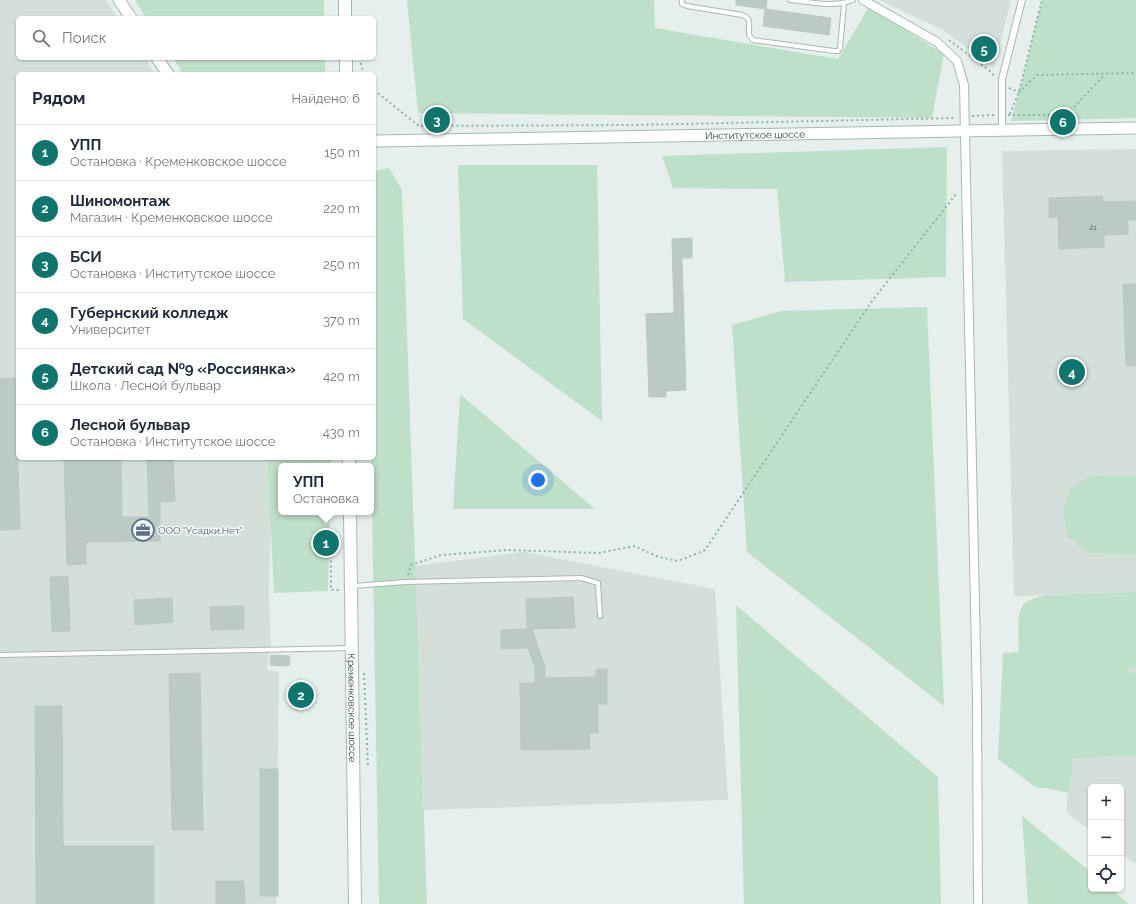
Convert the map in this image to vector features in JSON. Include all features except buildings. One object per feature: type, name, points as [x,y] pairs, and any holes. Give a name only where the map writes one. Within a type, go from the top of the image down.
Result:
[{"type":"main road","points":[[345,0],[345,16]]},
{"type":"main road","points":[[346,60],[346,72]]},
{"type":"main road","name":"Кременковское шоссе","points":[[350,515],[355,904]]},
{"type":"street","points":[[119,0],[129,16]]},
{"type":"street","points":[[863,0],[936,42],[957,61],[964,85],[977,738],[978,904]]},
{"type":"street","points":[[1002,131],[1002,79],[1022,0]]},
{"type":"street","points":[[158,60],[167,72]]},
{"type":"street","name":"Институтское шоссе","points":[[376,140],[964,132],[1136,128]]},
{"type":"lane","points":[[682,0],[682,4],[687,6],[748,17],[750,21],[749,35],[753,40],[834,51],[838,51],[840,48],[844,4]]},
{"type":"lane","points":[[790,0],[830,4],[844,4],[853,0]]},
{"type":"lane","points":[[350,589],[406,582],[581,578],[598,583],[600,616]]},
{"type":"lane","points":[[0,655],[351,648]]},
{"type":"path","points":[[1010,115],[1019,92],[1042,0]]},
{"type":"path","points":[[360,60],[363,72]]},
{"type":"path","points":[[1019,92],[1037,75],[1136,73]]},
{"type":"path","points":[[1059,130],[1067,115],[1105,74]]},
{"type":"path","points":[[1002,85],[1019,92]]},
{"type":"path","points":[[376,92],[419,126],[964,118],[996,115]]},
{"type":"path","points":[[1003,115],[1067,115]]},
{"type":"path","points":[[406,582],[411,565],[441,555],[508,550],[599,553],[634,546],[659,557],[678,561],[705,550],[872,301],[965,183]]},
{"type":"path","points":[[326,543],[331,547],[331,590],[350,589]]},
{"type":"path","points":[[364,667],[368,767]]},
{"type":"shaded area","points":[[0,0],[106,0],[117,16],[16,16],[16,60],[146,60],[154,72],[16,72],[16,460],[272,460],[269,595],[271,650],[267,670],[279,672],[276,904],[0,904]]},
{"type":"shaded area","points":[[879,0],[1011,0],[994,68],[943,30]]},
{"type":"shaded area","points":[[1136,149],[1136,592],[1014,597],[1002,151]]},
{"type":"shaded area","points":[[524,552],[715,589],[728,800],[424,810],[415,566]]},
{"type":"shaded area","points":[[1136,665],[1136,864],[1124,855],[1124,784],[1088,784],[1088,829],[1067,813],[1072,667]]},
{"type":"green space","points":[[135,0],[324,0],[324,16],[145,16]]},
{"type":"green space","points":[[407,0],[654,0],[655,28],[838,59],[869,7],[944,54],[932,118],[418,113]]},
{"type":"green space","points":[[1042,0],[1136,0],[1136,118],[1011,121]]},
{"type":"green space","points":[[174,60],[325,60],[325,72],[182,72]]},
{"type":"green space","points":[[947,147],[946,277],[785,282],[777,189],[673,188],[662,156]]},
{"type":"green space","points":[[458,165],[597,165],[602,421],[463,319]]},
{"type":"green space","points":[[389,168],[402,190],[427,904],[379,904],[372,515],[374,515],[374,463],[371,463],[371,460],[376,460],[376,171]]},
{"type":"green space","points":[[927,307],[944,706],[747,552],[732,325],[781,311]]},
{"type":"green space","points":[[460,394],[595,509],[453,509]]},
{"type":"green space","points":[[267,460],[331,460],[331,463],[278,463],[278,515],[330,515],[328,591],[274,593]]},
{"type":"green space","points":[[1093,475],[1136,476],[1136,554],[1089,553],[1067,536],[1063,508],[1071,488]]},
{"type":"green space","points":[[1136,592],[1136,666],[1129,667],[1127,673],[1136,672],[1136,756],[1073,758],[1069,793],[1046,788],[1037,788],[998,759],[1003,653],[1019,652],[1019,614],[1023,605],[1034,598],[1046,595]]},
{"type":"green space","points":[[736,605],[938,777],[941,904],[744,904]]},
{"type":"green space","points":[[1022,816],[1088,870],[1088,892],[1115,892],[1129,904],[1028,904]]},
{"type":"place","name":"Детcкий сад №9 «Россиянка»","points":[[984,49]]},
{"type":"place","name":"БСИ","points":[[437,120]]},
{"type":"place","name":"Лесной бульвар","points":[[1063,122]]},
{"type":"place","name":"Губернский колледж","points":[[1072,372]]},
{"type":"place","name":"ООО \"Усадки.Нет\"","points":[[143,530]]},
{"type":"place","name":"УПП","points":[[326,543]]},
{"type":"place","name":"Шиномонтаж","points":[[301,695]]}]
